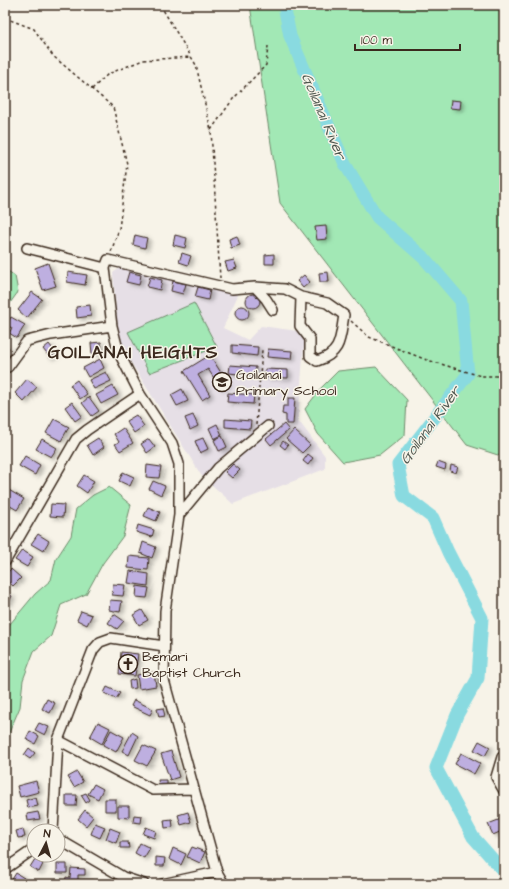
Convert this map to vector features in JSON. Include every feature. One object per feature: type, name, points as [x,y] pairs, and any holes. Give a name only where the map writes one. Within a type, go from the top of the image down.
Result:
[{"type":"street","points":[[27,248],[232,289],[255,287],[285,289],[301,297],[327,303],[344,314],[341,335],[336,351],[328,358],[317,361],[310,356],[310,339],[300,326],[301,297]]},
{"type":"street","points":[[107,264],[112,326],[119,353],[140,394],[172,443],[179,464],[179,515],[165,611],[164,680],[217,872],[224,884]]},
{"type":"street","points":[[255,287],[266,299],[273,310]]},
{"type":"street","points":[[8,367],[27,341],[51,334],[112,326]]},
{"type":"street","points":[[5,562],[76,439],[140,394]]},
{"type":"street","points":[[179,515],[218,468],[268,426]]},
{"type":"street","points":[[53,823],[58,740],[93,650],[100,642],[111,638],[164,646]]},
{"type":"street","points":[[58,740],[152,790],[194,789]]},
{"type":"street","points":[[504,756],[502,757],[496,776],[504,791]]},
{"type":"street","points":[[66,844],[122,881],[144,884]]},
{"type":"street","points":[[5,869],[26,855]]},
{"type":"street","points":[[162,884],[217,872]]},
{"type":"path","points":[[163,5],[162,8],[196,65],[211,130],[220,286]]},
{"type":"path","points":[[5,18],[34,29],[53,56],[113,107],[127,164],[119,229],[107,264]]},
{"type":"path","points":[[211,130],[233,99],[266,65],[268,46]]},
{"type":"path","points":[[92,89],[108,74],[143,60],[192,57]]},
{"type":"path","points":[[344,314],[369,337],[452,368],[481,376],[504,376]]},
{"type":"path","points":[[255,437],[262,350]]},
{"type":"shaded area","name":"Goilanai Primary School","points":[[120,268],[239,293],[223,328],[248,340],[261,326],[305,332],[298,420],[325,456],[325,469],[233,504],[201,475],[119,343],[113,273]]},
{"type":"green space","points":[[250,5],[504,5],[504,457],[467,445],[280,203]]},
{"type":"green space","points":[[5,269],[15,276],[18,292],[5,310]]},
{"type":"green space","points":[[194,303],[217,347],[149,373],[128,332]]},
{"type":"green space","points":[[376,367],[407,400],[405,435],[380,455],[343,462],[318,434],[305,409],[321,388],[338,371]]},
{"type":"green space","points":[[109,487],[131,505],[123,536],[103,563],[86,594],[61,605],[51,636],[34,651],[23,680],[20,707],[5,742],[5,630],[35,594],[51,580],[56,559],[71,536],[76,509],[93,495]]},
{"type":"building","points":[[451,100],[461,101],[460,109],[450,108]]},
{"type":"building","points":[[326,226],[327,239],[317,240],[315,227]]},
{"type":"building","points":[[135,235],[147,238],[145,248],[133,245]]},
{"type":"building","points":[[175,235],[187,238],[185,248],[173,245]]},
{"type":"building","points":[[237,236],[240,245],[231,248],[229,239]]},
{"type":"building","points":[[182,253],[191,256],[188,265],[179,262]]},
{"type":"building","points":[[274,254],[274,264],[265,264],[265,255]]},
{"type":"building","points":[[234,260],[237,268],[228,271],[225,262]]},
{"type":"building","points":[[48,263],[56,286],[43,290],[35,268]]},
{"type":"building","points":[[68,272],[87,275],[85,285],[67,282]]},
{"type":"building","points":[[129,272],[141,275],[139,285],[126,282]]},
{"type":"building","points":[[328,272],[329,282],[320,282],[319,273]]},
{"type":"building","points":[[304,275],[310,282],[303,288],[297,281]]},
{"type":"building","points":[[150,277],[162,280],[160,290],[147,287]]},
{"type":"building","points":[[173,281],[186,284],[183,294],[171,291]]},
{"type":"building","points":[[198,287],[210,290],[208,300],[195,297]]},
{"type":"building","points":[[32,292],[42,299],[27,318],[18,310]]},
{"type":"building","points":[[253,294],[258,296],[260,301],[258,306],[253,308],[248,306],[246,301],[248,296]]},
{"type":"building","points":[[90,305],[91,316],[77,318],[76,307]]},
{"type":"building","points":[[242,306],[247,308],[249,313],[247,318],[242,320],[237,318],[235,313],[237,308]]},
{"type":"building","points":[[11,317],[25,325],[17,338],[9,333],[12,328],[6,325]]},
{"type":"building","points":[[101,342],[102,353],[92,354],[91,343]]},
{"type":"building","points":[[49,344],[56,353],[50,358],[43,349]]},
{"type":"building","points":[[5,345],[9,348],[5,354]]},
{"type":"building","points":[[232,345],[258,347],[257,356],[232,353]]},
{"type":"building","points":[[268,349],[292,351],[291,359],[267,357]]},
{"type":"building","points":[[210,355],[228,384],[221,389],[208,369],[198,375],[210,395],[202,400],[184,371]]},
{"type":"building","points":[[100,359],[104,368],[88,377],[83,368]]},
{"type":"building","points":[[230,365],[256,367],[255,376],[229,373]]},
{"type":"building","points":[[265,369],[288,370],[288,378],[264,377]]},
{"type":"building","points":[[106,372],[111,381],[94,389],[89,380]]},
{"type":"building","points":[[27,379],[37,387],[24,402],[15,393]]},
{"type":"building","points":[[77,380],[87,394],[80,399],[70,385]]},
{"type":"building","points":[[113,386],[118,395],[101,404],[96,395]]},
{"type":"building","points":[[182,389],[188,401],[177,406],[171,395]]},
{"type":"building","points":[[228,393],[254,395],[253,404],[227,402]]},
{"type":"building","points":[[89,397],[99,411],[92,416],[82,403]]},
{"type":"building","points":[[288,398],[295,398],[293,424],[286,424],[286,415],[282,414],[283,406],[288,406]]},
{"type":"building","points":[[500,399],[504,399],[504,409],[500,409]]},
{"type":"building","points":[[72,402],[82,416],[75,421],[65,407]]},
{"type":"building","points":[[136,415],[144,426],[134,433],[126,421]]},
{"type":"building","points":[[193,415],[198,426],[190,430],[185,418]]},
{"type":"building","points":[[54,419],[69,427],[61,441],[46,433]]},
{"type":"building","points":[[225,419],[251,421],[250,429],[225,427]]},
{"type":"building","points":[[217,424],[222,435],[214,439],[209,428]]},
{"type":"building","points":[[284,424],[289,430],[271,445],[266,439]]},
{"type":"building","points":[[123,428],[133,443],[120,451],[115,444],[119,442],[114,434]]},
{"type":"building","points":[[294,430],[310,445],[302,453],[286,439]]},
{"type":"building","points":[[222,436],[227,447],[219,451],[214,440]]},
{"type":"building","points":[[98,438],[104,447],[93,455],[87,445]]},
{"type":"building","points":[[203,438],[208,449],[200,453],[195,441]]},
{"type":"building","points":[[42,439],[57,448],[51,457],[36,449]]},
{"type":"building","points":[[149,439],[155,447],[147,453],[141,444]]},
{"type":"building","points":[[283,441],[288,445],[285,449],[280,445]]},
{"type":"building","points":[[308,454],[313,458],[308,465],[303,461]]},
{"type":"building","points":[[25,456],[40,465],[35,475],[19,466]]},
{"type":"building","points":[[438,462],[446,465],[445,470],[436,467]]},
{"type":"building","points":[[233,464],[240,470],[232,478],[225,472]]},
{"type":"building","points":[[147,465],[161,467],[159,478],[146,477]]},
{"type":"building","points":[[451,465],[458,467],[456,473],[450,471]]},
{"type":"building","points":[[123,472],[134,477],[130,486],[119,481]]},
{"type":"building","points":[[84,475],[94,481],[87,493],[77,486]]},
{"type":"building","points":[[153,481],[165,486],[161,495],[149,489]]},
{"type":"building","points":[[7,489],[24,499],[17,510],[5,503],[5,492]]},
{"type":"building","points":[[51,504],[64,505],[63,517],[50,516]]},
{"type":"building","points":[[148,507],[160,512],[156,521],[144,516]]},
{"type":"building","points":[[138,525],[154,530],[152,537],[136,532]]},
{"type":"building","points":[[38,534],[49,541],[43,551],[31,544]]},
{"type":"building","points":[[143,542],[156,547],[152,558],[140,553]]},
{"type":"building","points":[[22,550],[33,557],[27,567],[15,560]]},
{"type":"building","points":[[129,556],[149,558],[148,570],[128,568]]},
{"type":"building","points":[[11,569],[21,578],[13,586],[5,579],[5,575]]},
{"type":"building","points":[[130,571],[149,574],[148,586],[128,583]]},
{"type":"building","points":[[113,584],[125,585],[123,596],[112,595]]},
{"type":"building","points":[[137,586],[149,588],[147,598],[136,597]]},
{"type":"building","points":[[5,592],[12,596],[8,604],[5,602]]},
{"type":"building","points":[[110,600],[122,601],[120,612],[109,610]]},
{"type":"building","points":[[142,610],[148,620],[139,625],[133,615]]},
{"type":"building","points":[[81,611],[92,615],[87,625],[77,620]]},
{"type":"building","points":[[114,614],[124,621],[117,629],[108,623]]},
{"type":"building","name":"Bemari Baptist Church","points":[[121,652],[138,654],[135,676],[119,674]]},
{"type":"building","points":[[154,672],[156,686],[139,689],[137,675]]},
{"type":"building","points":[[135,679],[136,688],[130,689],[129,681]]},
{"type":"building","points":[[107,687],[120,693],[116,699],[104,693]]},
{"type":"building","points":[[47,699],[55,703],[50,713],[42,709]]},
{"type":"building","points":[[134,700],[153,709],[150,715],[131,706]]},
{"type":"building","points":[[163,708],[165,716],[159,717],[157,709]]},
{"type":"building","points":[[98,722],[110,728],[102,744],[90,737]]},
{"type":"building","points":[[39,723],[49,727],[45,735],[35,730]]},
{"type":"building","points":[[111,730],[124,737],[116,752],[103,745]]},
{"type":"building","points":[[30,731],[39,736],[35,744],[26,739]]},
{"type":"building","points":[[132,732],[138,736],[129,755],[122,751]]},
{"type":"building","points":[[479,741],[490,747],[485,756],[474,750]]},
{"type":"building","points":[[143,745],[156,751],[147,766],[135,760]]},
{"type":"building","points":[[29,748],[35,753],[30,759],[24,755]]},
{"type":"building","points":[[171,751],[179,777],[170,780],[161,754]]},
{"type":"building","points":[[461,753],[480,763],[474,774],[455,764]]},
{"type":"building","points":[[77,772],[83,782],[74,787],[68,777]]},
{"type":"building","points":[[158,780],[167,780],[167,786],[159,786]]},
{"type":"building","points":[[36,781],[39,792],[20,797],[17,786]]},
{"type":"building","points":[[94,784],[103,789],[98,799],[88,794]]},
{"type":"building","points":[[86,793],[90,800],[86,803],[81,795]]},
{"type":"building","points":[[66,795],[77,795],[76,806],[66,806]]},
{"type":"building","points":[[36,797],[38,806],[28,808],[26,800]]},
{"type":"building","points":[[105,799],[116,799],[116,811],[105,811]]},
{"type":"building","points":[[118,806],[129,806],[129,818],[118,817]]},
{"type":"building","points":[[85,810],[93,817],[86,826],[78,819]]},
{"type":"building","points":[[38,812],[40,819],[28,821],[27,814]]},
{"type":"building","points":[[188,812],[191,822],[181,825],[178,815]]},
{"type":"building","points":[[134,815],[142,816],[141,823],[133,822]]},
{"type":"building","points":[[172,819],[173,827],[165,828],[164,820]]},
{"type":"building","points":[[501,819],[504,830],[493,835],[488,824]]},
{"type":"building","points":[[95,823],[105,827],[100,838],[91,834]]},
{"type":"building","points":[[146,827],[156,831],[154,838],[143,834]]},
{"type":"building","points":[[110,828],[120,832],[116,843],[106,839]]},
{"type":"building","points":[[23,829],[25,837],[18,838],[16,831]]},
{"type":"building","points":[[120,842],[128,842],[129,848],[120,848]]},
{"type":"building","points":[[140,843],[150,848],[144,858],[135,853]]},
{"type":"building","points":[[192,847],[205,852],[200,863],[187,857]]},
{"type":"building","points":[[173,848],[186,854],[181,865],[169,859]]},
{"type":"building","points":[[156,857],[165,858],[164,866],[156,866]]},
{"type":"building","points":[[32,863],[43,864],[39,872],[30,867]]},
{"type":"building","points":[[57,864],[67,864],[67,873],[57,873]]},
{"type":"building","points":[[71,868],[85,869],[85,875],[78,875],[78,884],[65,884],[66,877],[70,878]]},
{"type":"building","points":[[16,873],[24,878],[21,884],[11,881]]},
{"type":"building","points":[[83,880],[93,880],[92,884],[83,884]]},
{"type":"waterway","name":"Goilanai River","points":[[284,5],[290,36],[345,164],[377,217],[425,259],[461,301],[468,374],[398,465],[404,496],[433,518],[448,552],[482,618],[478,678],[457,715],[436,768],[473,837],[504,872]]},
{"type":"place","name":"Goilanai Primary School","points":[[222,382]]},
{"type":"place","name":"Bemari Baptist Church","points":[[128,664]]},
{"type":"district","name":"GOILANAI HEIGHTS","points":[[133,352]]}]
